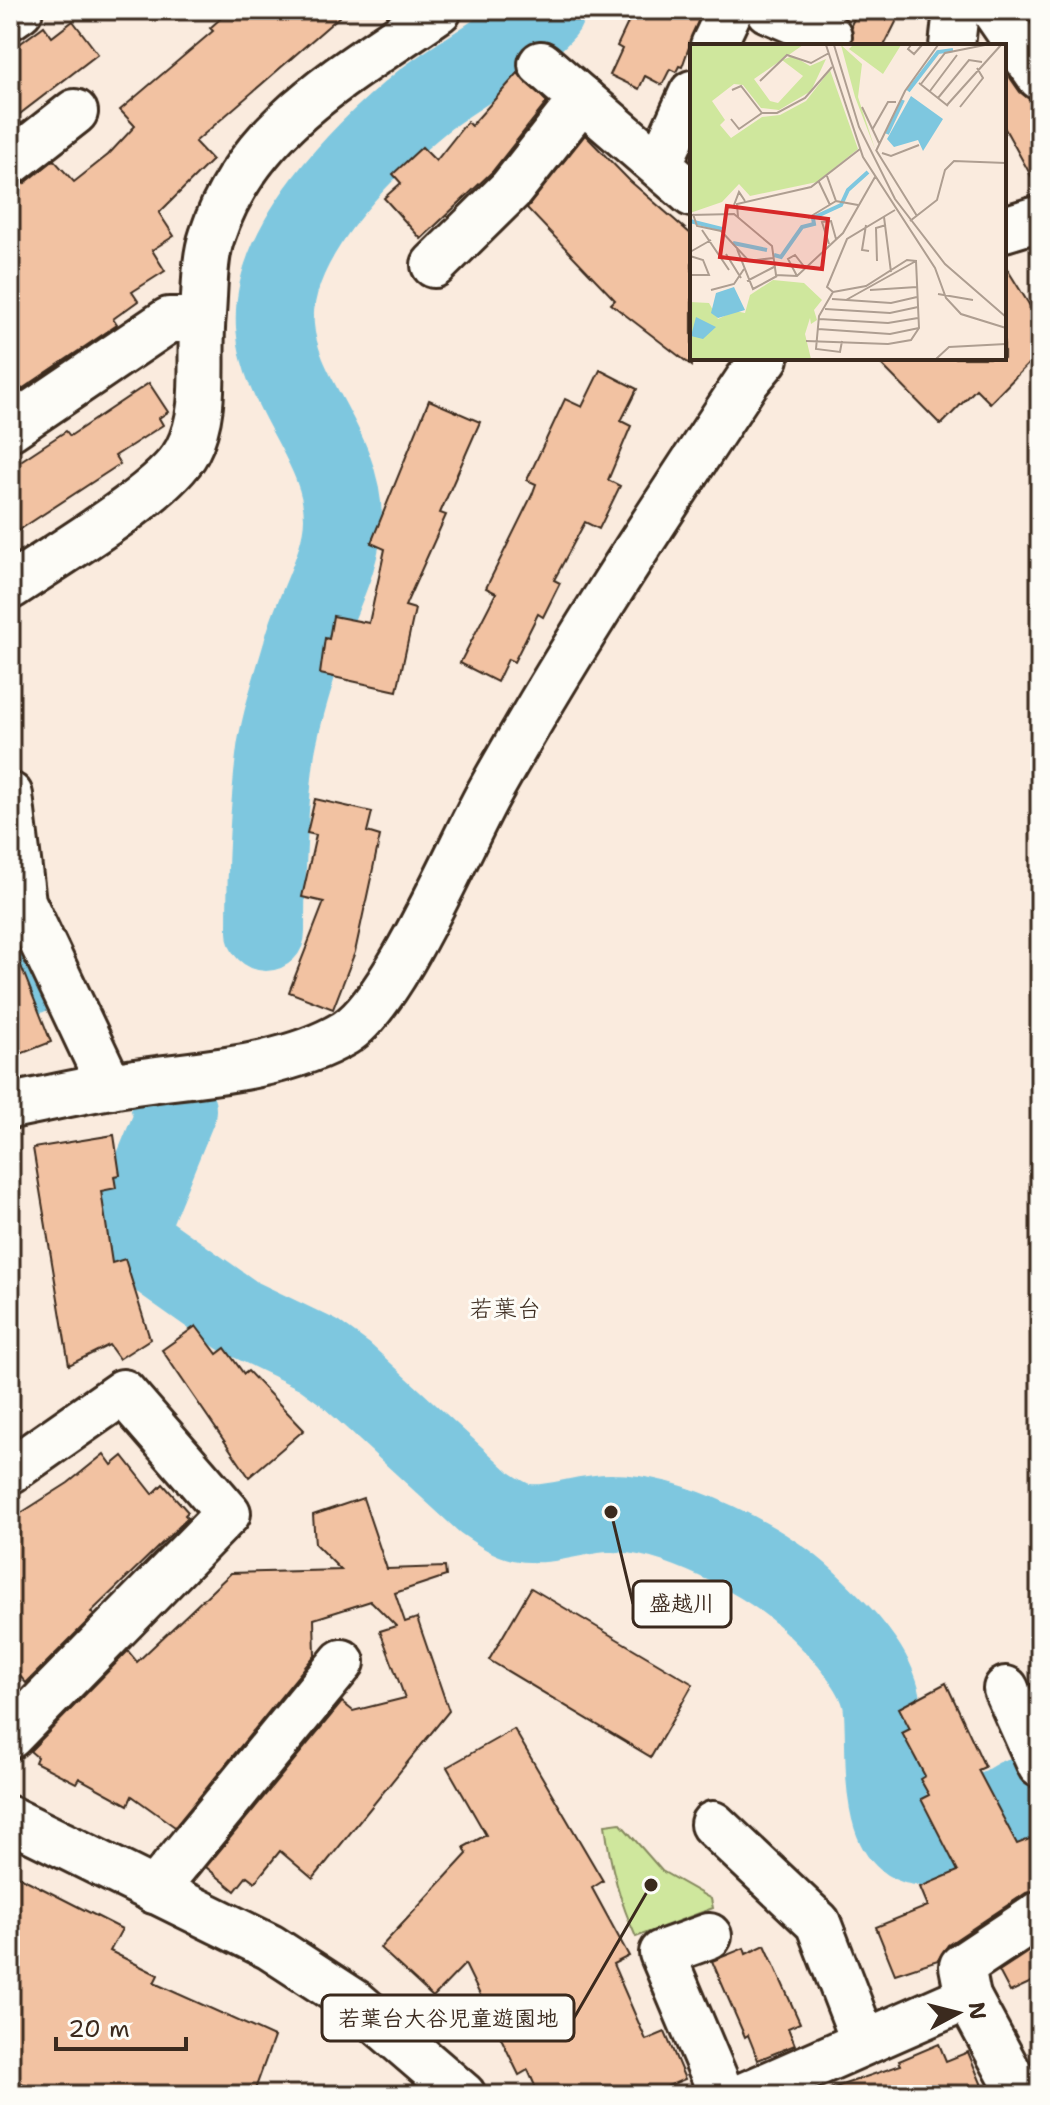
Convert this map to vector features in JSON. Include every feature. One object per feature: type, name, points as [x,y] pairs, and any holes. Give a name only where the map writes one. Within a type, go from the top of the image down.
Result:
[{"type":"street","points":[[10,17],[20,10]]},
{"type":"street","points":[[10,587],[157,486],[186,452],[199,412],[202,320],[211,238],[231,191],[257,149],[297,108],[439,10]]},
{"type":"street","points":[[714,44],[730,10]]},
{"type":"street","points":[[768,10],[829,36]]},
{"type":"street","points":[[952,44],[956,10]]},
{"type":"street","points":[[994,10],[1040,77]]},
{"type":"street","points":[[541,64],[690,192]]},
{"type":"street","points":[[659,165],[690,97]]},
{"type":"street","points":[[434,265],[511,189],[582,99]]},
{"type":"street","points":[[10,163],[75,112]]},
{"type":"street","points":[[1006,228],[1040,218]]},
{"type":"street","points":[[10,428],[169,320],[202,320]]},
{"type":"street","points":[[10,1106],[110,1086],[254,1064],[313,1048],[348,1031],[378,1003],[490,791],[595,615],[679,484],[765,360]]},
{"type":"street","points":[[10,795],[23,902],[110,1086]]},
{"type":"street","points":[[10,1471],[123,1392],[228,1513],[10,1736]]},
{"type":"street","points":[[154,1891],[342,1662]]},
{"type":"street","points":[[1006,1689],[1040,1765]]},
{"type":"street","points":[[10,1819],[270,1947],[356,2003],[463,2095]]},
{"type":"street","points":[[713,1824],[818,1923],[864,2042]]},
{"type":"street","points":[[1021,2095],[968,1997],[962,1966],[1040,1914]]},
{"type":"street","points":[[709,1936],[662,1953],[722,2095]]},
{"type":"street","points":[[745,2095],[968,1997]]},
{"type":"green space","points":[[620,1823],[662,1871],[711,1899],[713,1908],[636,1937],[620,1896],[607,1840],[605,1825]]},
{"type":"building","points":[[230,10],[347,10],[195,142],[212,160],[159,213],[174,236],[152,250],[165,271],[132,292],[138,301],[113,319],[117,325],[10,397],[10,187],[25,183],[54,160],[74,182],[108,155],[135,126],[120,110],[213,31],[210,28]]},
{"type":"building","points":[[634,10],[702,10],[682,67],[679,66],[676,72],[670,69],[662,85],[645,76],[639,89],[610,75],[622,49],[617,46]]},
{"type":"building","points":[[858,10],[902,10],[885,44],[852,44],[851,25]]},
{"type":"building","points":[[73,21],[98,54],[16,117],[21,123],[10,131],[10,51],[44,26],[52,37]]},
{"type":"building","points":[[1006,72],[1020,92],[1040,102],[1040,192],[1006,131]]},
{"type":"building","points":[[518,73],[547,102],[492,172],[421,239],[384,198],[401,183],[393,174],[422,147],[436,161],[467,122],[471,126]]},
{"type":"building","points":[[585,135],[630,181],[690,233],[692,366],[611,304],[615,300],[527,208]]},
{"type":"building","points":[[1006,267],[1040,322],[1040,352],[990,403],[976,389],[941,425],[877,360],[1006,360]]},
{"type":"building","points":[[600,370],[637,389],[621,421],[631,426],[608,480],[620,486],[599,529],[585,522],[554,580],[560,583],[543,617],[538,614],[514,662],[508,659],[497,682],[460,663],[496,593],[486,588],[532,495],[536,484],[527,480],[565,399],[582,407]]},
{"type":"building","points":[[149,383],[168,412],[159,418],[163,425],[115,456],[120,464],[10,536],[10,468],[66,431],[70,436]]},
{"type":"building","points":[[429,400],[480,422],[440,513],[446,515],[405,606],[415,609],[397,691],[320,674],[325,638],[329,639],[333,616],[369,623],[385,549],[371,543]]},
{"type":"building","points":[[315,799],[372,812],[367,832],[380,836],[355,952],[333,1009],[289,992],[324,902],[302,897],[316,835],[307,833]]},
{"type":"building","points":[[10,944],[51,1042],[10,1058]]},
{"type":"building","points":[[114,1135],[120,1175],[114,1176],[116,1188],[101,1191],[112,1263],[125,1259],[150,1339],[119,1359],[109,1345],[69,1365],[33,1148]]},
{"type":"building","points":[[196,1326],[217,1354],[225,1348],[244,1374],[248,1371],[304,1430],[249,1477],[162,1350]]},
{"type":"building","points":[[104,1454],[112,1465],[123,1456],[153,1494],[163,1484],[188,1512],[185,1515],[188,1518],[91,1612],[94,1615],[26,1683],[10,1665],[10,1520],[68,1483]]},
{"type":"building","points":[[363,1498],[387,1569],[445,1567],[446,1576],[395,1593],[405,1622],[417,1618],[449,1711],[313,1879],[280,1851],[255,1882],[247,1876],[235,1891],[206,1867],[342,1702],[353,1711],[405,1698],[380,1631],[396,1626],[371,1601],[314,1619],[315,1655],[175,1827],[132,1796],[128,1805],[79,1778],[76,1783],[35,1762],[37,1757],[30,1751],[128,1651],[137,1662],[231,1573],[341,1570],[315,1544],[313,1515]]},
{"type":"building","points":[[531,1588],[693,1684],[651,1757],[489,1660]]},
{"type":"building","points":[[946,1683],[985,1767],[978,1770],[1017,1844],[1032,1838],[1040,1860],[1040,1889],[1026,1893],[948,1945],[938,1960],[895,1974],[876,1927],[928,1906],[920,1887],[958,1871],[921,1799],[929,1795],[920,1779],[925,1776],[902,1733],[910,1729],[899,1708]]},
{"type":"building","points":[[514,1729],[603,1881],[592,1888],[629,1956],[613,1964],[646,2040],[665,2032],[685,2079],[647,2095],[539,2095],[528,2070],[519,2075],[465,1964],[433,1997],[380,1948],[467,1854],[464,1847],[486,1835],[447,1767]]},
{"type":"building","points":[[10,1872],[122,1929],[110,1951],[158,1975],[154,1983],[274,2037],[253,2095],[45,2095],[10,2077]]},
{"type":"building","points":[[1040,1944],[1040,1978],[1010,1992],[999,1971]]},
{"type":"building","points":[[765,1945],[800,2023],[788,2028],[795,2045],[758,2060],[712,1961],[744,1948],[746,1954]]},
{"type":"building","points":[[939,2044],[946,2061],[968,2052],[986,2095],[831,2095],[830,2089],[901,2065],[899,2061]]},
{"type":"waterway","points":[[266,932],[269,818],[278,738],[307,635],[333,569],[343,518],[333,467],[298,398],[279,351],[275,326],[277,294],[287,262],[304,230],[349,171],[424,100],[503,47],[546,10]]},
{"type":"waterway","points":[[10,966],[29,976]]},
{"type":"waterway","points":[[169,1102],[177,1110],[134,1215],[131,1232],[139,1246],[238,1316],[319,1355],[345,1374],[484,1502],[507,1516],[521,1522],[543,1523],[612,1513],[662,1521],[743,1554],[789,1584],[851,1644],[876,1684],[881,1697],[887,1792],[892,1816],[901,1835],[916,1845],[948,1839],[1017,1797],[1031,1802],[1040,1814]]},
{"type":"place","name":"盛越川","points":[[611,1512]]},
{"type":"place","name":"若葉台大谷児童遊園地","points":[[651,1885]]},
{"type":"district","name":"若葉台","points":[[505,1309]]}]
